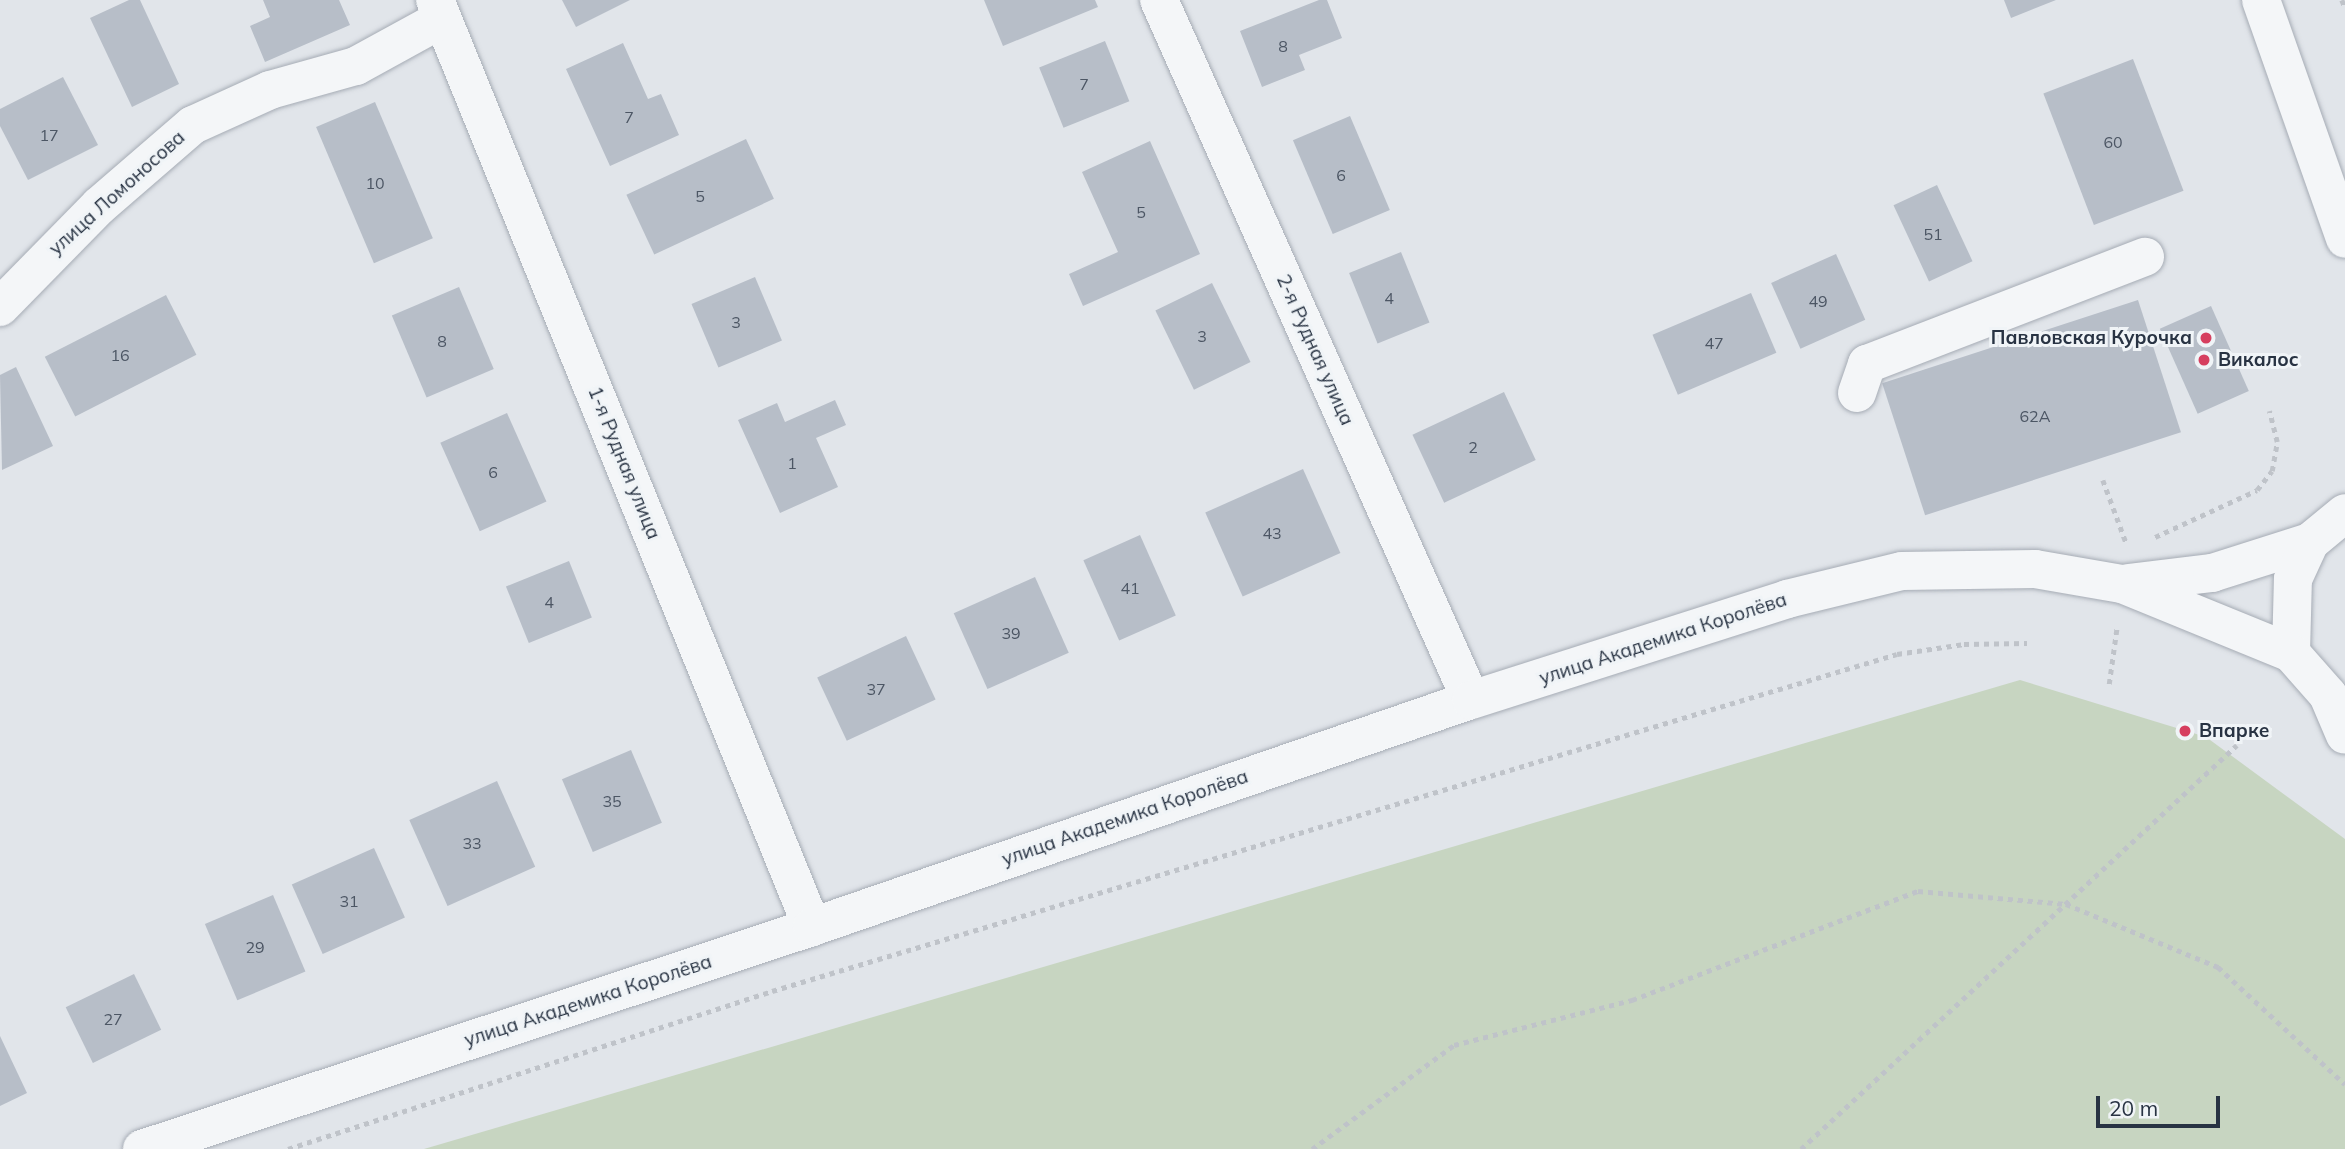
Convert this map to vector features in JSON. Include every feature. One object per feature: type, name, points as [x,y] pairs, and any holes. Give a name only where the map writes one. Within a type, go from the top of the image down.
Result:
[{"type":"street","name":"2-я Рудная улица","points":[[1159,0],[1471,700]]},
{"type":"street","points":[[2261,0],[2345,239]]},
{"type":"street","name":"улица Ломоносова","points":[[0,307],[99,205],[193,125],[270,90],[356,66],[438,9]]},
{"type":"street","name":"1-я Рудная улица","points":[[438,9],[812,928]]},
{"type":"street","points":[[1857,393],[1867,364],[2145,257]]},
{"type":"street","points":[[2120,599],[2310,542],[2345,513]]},
{"type":"street","points":[[2291,653],[2293,579],[2310,542]]},
{"type":"street","name":"улица Академика Королёва","points":[[142,1149],[812,928],[1471,700],[1787,598],[1902,571],[2035,569],[2120,599]]},
{"type":"street","points":[[2120,599],[2291,653],[2336,698],[2345,735]]},
{"type":"path","points":[[2342,0],[2345,7]]},
{"type":"path","points":[[2152,538],[2256,490],[2272,471],[2277,442],[2269,411]]},
{"type":"path","points":[[2103,480],[2129,549],[2140,544]]},
{"type":"path","points":[[2109,684],[2120,599]]},
{"type":"path","points":[[288,1149],[772,990],[1897,654],[1964,644],[2027,643]]},
{"type":"path","points":[[1801,1149],[2237,745]]},
{"type":"path","points":[[1312,1149],[1454,1045],[1632,1000],[1919,891],[2066,905],[2218,967],[2345,1084]]},
{"type":"green space","points":[[2020,680],[2206,737],[2345,839],[2345,1149],[424,1149]]},
{"type":"building","points":[[129,0],[140,0],[179,84],[132,107],[90,18]]},
{"type":"building","points":[[263,0],[339,0],[350,25],[265,62],[250,26],[270,17]]},
{"type":"building","points":[[562,0],[630,0],[576,27]]},
{"type":"building","points":[[984,0],[1095,0],[1098,7],[1003,46]]},
{"type":"building","points":[[1319,0],[1327,0],[1342,38],[1299,55],[1305,70],[1262,87],[1240,31]]},
{"type":"building","points":[[2004,0],[2056,0],[2011,18]]},
{"type":"building","points":[[1105,41],[1129,101],[1064,128],[1039,68]]},
{"type":"building","points":[[623,43],[648,99],[661,94],[679,135],[610,166],[566,69]]},
{"type":"building","points":[[2133,59],[2184,191],[2094,225],[2043,93]]},
{"type":"building","points":[[63,77],[98,145],[28,180],[0,126],[0,109]]},
{"type":"building","points":[[375,102],[433,238],[374,263],[316,127]]},
{"type":"building","points":[[1350,116],[1390,210],[1333,234],[1293,140]]},
{"type":"building","points":[[746,139],[774,199],[654,255],[626,195]]},
{"type":"building","points":[[1150,141],[1200,254],[1083,306],[1069,274],[1118,252],[1082,172]]},
{"type":"building","points":[[1937,185],[1972,261],[1929,281],[1893,205]]},
{"type":"building","points":[[1401,252],[1429,322],[1378,343],[1349,273]]},
{"type":"building","points":[[1836,254],[1865,320],[1800,349],[1771,283]]},
{"type":"building","points":[[755,277],[782,341],[718,367],[691,304]]},
{"type":"building","points":[[1212,283],[1251,362],[1194,390],[1155,311]]},
{"type":"building","points":[[459,287],[494,369],[427,397],[392,316]]},
{"type":"building","points":[[1751,293],[1776,353],[1678,395],[1653,335]]},
{"type":"building","points":[[166,295],[196,355],[75,416],[45,357]]},
{"type":"building","points":[[2138,300],[2181,432],[1925,515],[1882,383]]},
{"type":"building","name":"Викалос","points":[[2211,306],[2249,391],[2198,414],[2160,329]]},
{"type":"building","points":[[16,367],[53,446],[2,470],[0,375]]},
{"type":"building","points":[[1504,392],[1536,460],[1444,503],[1412,435]]},
{"type":"building","points":[[835,400],[846,425],[816,438],[838,487],[780,513],[738,420],[777,403],[785,422]]},
{"type":"building","points":[[507,413],[546,502],[480,531],[440,443]]},
{"type":"building","points":[[1303,469],[1340,553],[1243,597],[1205,513]]},
{"type":"building","points":[[1140,535],[1176,615],[1119,641],[1083,560]]},
{"type":"building","points":[[569,561],[592,618],[529,643],[506,586]]},
{"type":"building","points":[[1035,577],[1069,653],[987,689],[954,613]]},
{"type":"building","points":[[906,636],[936,699],[847,741],[817,677]]},
{"type":"building","points":[[631,750],[662,823],[593,852],[562,779]]},
{"type":"building","points":[[497,781],[535,867],[448,906],[409,820]]},
{"type":"building","points":[[374,848],[405,917],[323,954],[292,885]]},
{"type":"building","points":[[273,895],[305,971],[237,1000],[205,924]]},
{"type":"building","points":[[134,974],[161,1030],[93,1063],[66,1007]]},
{"type":"building","points":[[0,1036],[27,1093],[0,1106]]},
{"type":"place","name":"Павловская Курочка","points":[[2206,338]]},
{"type":"place","name":"Викалос","points":[[2204,360]]},
{"type":"place","name":"Впарке","points":[[2185,731]]}]
